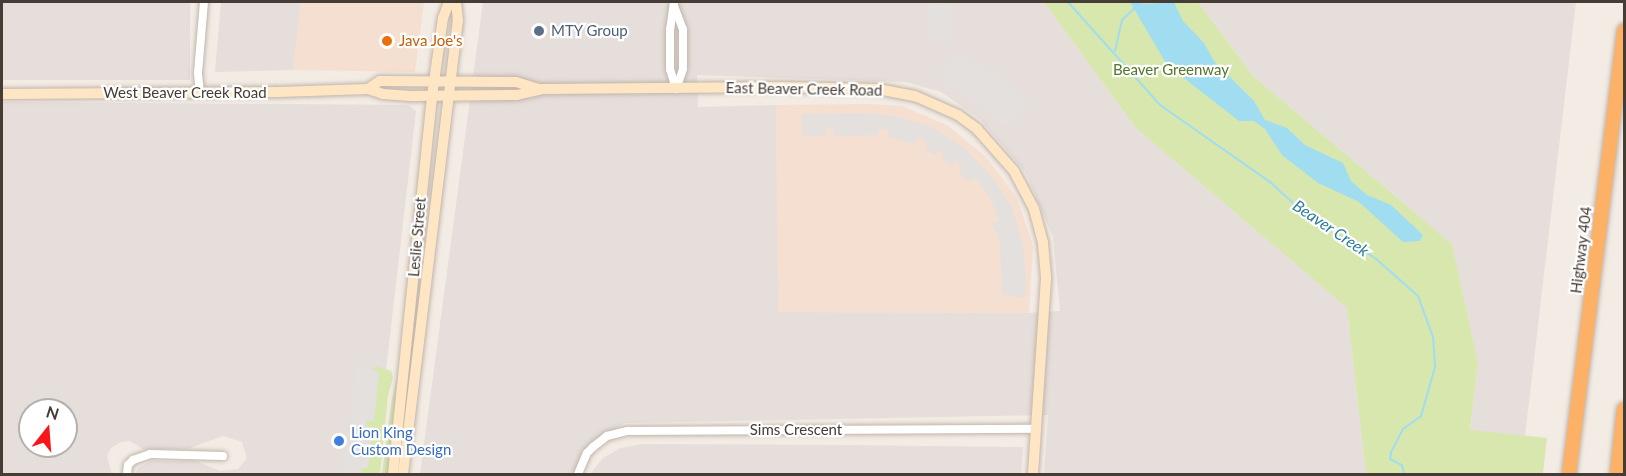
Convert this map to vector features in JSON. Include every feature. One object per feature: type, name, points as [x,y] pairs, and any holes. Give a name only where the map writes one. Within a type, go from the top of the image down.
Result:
[{"type":"highway","name":"Highway 404","points":[[1569,474],[1624,30]]},
{"type":"highway","points":[[1617,474],[1624,409]]},
{"type":"street","points":[[200,93],[198,73],[204,2]]},
{"type":"street","name":"Leslie Street","points":[[393,474],[432,96],[443,18],[449,2]]},
{"type":"street","name":"Leslie Street","points":[[403,474],[458,21],[456,2]]},
{"type":"street","points":[[674,3],[683,29],[683,69],[676,89]]},
{"type":"street","points":[[674,3],[670,28],[670,69],[676,89]]},
{"type":"street","name":"West Beaver Creek Road","points":[[368,89],[380,81],[450,82]]},
{"type":"street","name":"East Beaver Creek Road","points":[[450,82],[516,82],[542,89]]},
{"type":"street","name":"West Beaver Creek Road","points":[[2,94],[368,89],[383,94],[432,96]]},
{"type":"street","name":"East Beaver Creek Road","points":[[432,96],[517,95],[542,89],[878,89],[915,96],[936,104],[977,129],[1002,154],[1025,189],[1035,209],[1043,243],[1046,278],[1033,474]]},
{"type":"street","name":"Sims Crescent","points":[[578,474],[587,453],[593,447],[607,436],[627,431],[1035,429]]},
{"type":"street","points":[[127,474],[128,465],[140,456],[223,456]]},
{"type":"shaded area","points":[[2,2],[190,2],[190,80],[2,80]]},
{"type":"shaded area","points":[[221,2],[301,2],[293,70],[215,72]]},
{"type":"shaded area","points":[[301,2],[424,2],[415,72],[293,70]]},
{"type":"shaded area","points":[[483,2],[1044,2],[1136,128],[1347,308],[1366,474],[1044,474],[1048,415],[624,423],[582,452],[574,474],[420,474]],"holes":[[[697,75],[906,82],[941,92],[980,119],[1026,173],[1053,237],[1060,311],[1029,313],[778,312],[776,105],[698,107]]]},
{"type":"shaded area","points":[[929,2],[949,2],[949,6],[953,6],[952,42],[927,41]]},
{"type":"shaded area","points":[[1198,2],[1576,2],[1525,436],[1470,431],[1478,362],[1452,244],[1253,76]]},
{"type":"shaded area","points":[[953,52],[989,69],[1030,102],[1004,126],[971,99],[939,82]]},
{"type":"shaded area","points":[[2,102],[408,105],[416,111],[374,474],[135,474],[138,468],[151,461],[195,461],[221,471],[238,469],[247,458],[242,442],[223,436],[187,449],[143,449],[130,441],[121,442],[111,448],[107,456],[112,474],[2,474]]},
{"type":"shaded area","points":[[776,105],[902,106],[947,125],[986,157],[1017,198],[1033,246],[1029,313],[777,312]]},
{"type":"shaded area","points":[[866,113],[898,117],[931,127],[962,146],[992,177],[1011,206],[1023,245],[1025,298],[1002,294],[1000,242],[992,224],[999,221],[991,199],[975,177],[969,181],[958,172],[962,168],[955,160],[951,165],[941,158],[944,154],[939,150],[935,155],[925,149],[928,143],[918,137],[914,144],[888,137],[889,130],[879,129],[878,135],[834,136],[834,129],[826,128],[827,135],[802,136],[802,114]]},
{"type":"shaded area","points":[[356,365],[379,372],[374,421],[367,420],[366,426],[373,427],[368,468],[361,468],[361,473],[367,474],[343,474],[348,434],[355,435],[356,429],[349,428]]},
{"type":"shaded area","points":[[642,444],[1023,447],[1021,474],[590,474],[603,458],[621,448]]},
{"type":"green space","name":"Beaver Greenway","points":[[1044,2],[1198,2],[1253,76],[1452,244],[1478,362],[1470,430],[1547,438],[1543,474],[1366,474],[1347,308],[1136,128]]},
{"type":"green space","points":[[376,366],[391,371],[393,377],[388,396],[380,474],[367,474],[361,473],[361,467],[368,468],[373,427],[366,426],[366,420],[373,421],[378,372],[372,369]]},
{"type":"green space","points":[[397,379],[388,474],[382,474],[392,398]]},
{"type":"water","points":[[1130,2],[1147,4],[1174,2],[1183,21],[1204,43],[1214,61],[1254,101],[1265,120],[1287,128],[1305,145],[1343,163],[1351,181],[1367,195],[1391,205],[1423,235],[1420,241],[1403,242],[1359,202],[1318,183],[1282,155],[1265,129],[1254,121],[1239,121],[1167,65]]},
{"type":"waterway","name":"Beaver Creek","points":[[1068,2],[1160,105],[1270,182],[1304,213],[1375,258],[1418,296],[1433,337],[1435,367],[1421,416],[1403,429],[1391,453],[1390,459],[1402,465],[1404,474]]},
{"type":"waterway","points":[[1115,51],[1122,20],[1136,7]]},
{"type":"place","name":"MTY Group","points":[[539,31]]},
{"type":"place","name":"Java Joe's","points":[[387,41]]},
{"type":"place","name":"Lion King Custom Design","points":[[339,441]]}]
